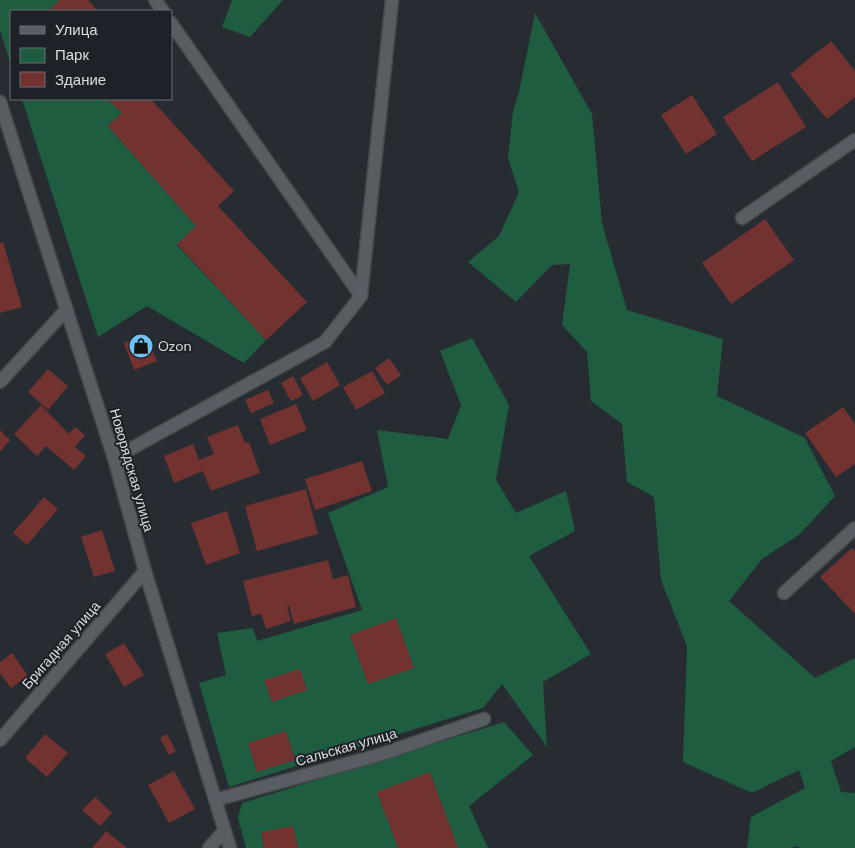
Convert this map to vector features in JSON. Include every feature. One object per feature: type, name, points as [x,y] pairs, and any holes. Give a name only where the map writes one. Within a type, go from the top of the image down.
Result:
[{"type":"street","points":[[114,458],[324,342],[361,296],[392,0]]},
{"type":"street","points":[[172,24],[361,296]]},
{"type":"street","name":"Новорядская улица","points":[[0,102],[114,458],[145,571],[230,848]]},
{"type":"street","points":[[742,218],[855,140]]},
{"type":"street","points":[[0,382],[66,310]]},
{"type":"street","points":[[784,594],[855,528]]},
{"type":"street","name":"Бригадная улица","points":[[0,740],[145,571]]},
{"type":"street","name":"Сальская улица","points":[[215,800],[379,755],[484,719]]},
{"type":"street","points":[[210,848],[224,831]]},
{"type":"green space","points":[[0,0],[60,0],[49,10],[10,10],[10,62],[0,30]]},
{"type":"green space","points":[[232,0],[283,0],[250,37],[222,27]]},
{"type":"green space","points":[[535,13],[592,114],[602,223],[627,310],[723,339],[717,396],[805,438],[835,496],[800,534],[762,559],[729,601],[815,678],[855,658],[855,747],[831,761],[841,792],[855,793],[855,848],[803,848],[794,846],[793,848],[747,848],[751,817],[805,788],[799,770],[752,793],[683,762],[687,646],[661,580],[654,497],[627,482],[622,424],[591,401],[587,352],[562,325],[570,264],[552,265],[516,302],[468,262],[499,236],[519,192],[508,158],[513,111],[519,92]]},
{"type":"green space","points":[[22,100],[109,100],[122,113],[108,126],[196,226],[177,245],[266,340],[244,363],[147,306],[98,337]]},
{"type":"green space","points":[[472,338],[509,405],[496,480],[516,513],[566,491],[575,531],[529,556],[591,654],[543,682],[547,747],[502,684],[483,708],[229,787],[199,683],[226,675],[217,633],[253,628],[257,641],[362,610],[328,513],[388,487],[377,430],[448,439],[461,405],[440,351]]},
{"type":"green space","points":[[504,722],[533,755],[469,806],[488,848],[246,848],[238,818],[242,803]]},
{"type":"building","points":[[60,0],[88,0],[97,10],[49,10]]},
{"type":"building","points":[[831,41],[855,71],[855,97],[827,119],[790,74]]},
{"type":"building","points":[[778,82],[806,127],[752,161],[723,117]]},
{"type":"building","points":[[692,95],[717,134],[686,154],[661,115]]},
{"type":"building","points":[[109,100],[152,100],[234,191],[218,206],[307,302],[266,340],[177,244],[196,226],[108,126],[122,113]]},
{"type":"building","points":[[765,219],[794,260],[731,304],[702,263]]},
{"type":"building","points":[[3,242],[22,307],[0,313],[0,243]]},
{"type":"building","points":[[146,334],[157,361],[134,370],[124,343]]},
{"type":"building","points":[[389,358],[401,375],[387,385],[375,368]]},
{"type":"building","points":[[327,362],[340,385],[313,401],[300,378]]},
{"type":"building","points":[[48,369],[68,386],[48,410],[28,392]]},
{"type":"building","points":[[372,371],[385,393],[356,410],[343,387]]},
{"type":"building","points":[[293,376],[303,395],[291,401],[281,383]]},
{"type":"building","points":[[268,390],[274,403],[251,413],[245,400]]},
{"type":"building","points":[[296,404],[307,430],[270,445],[260,419]]},
{"type":"building","points":[[41,405],[69,434],[75,427],[85,435],[75,447],[86,456],[74,470],[46,446],[37,456],[14,434]]},
{"type":"building","points":[[843,407],[855,424],[855,464],[836,477],[805,433]]},
{"type":"building","points":[[238,425],[245,443],[249,442],[260,473],[211,491],[203,471],[174,483],[164,456],[193,444],[199,460],[214,454],[207,437]]},
{"type":"building","points":[[0,430],[10,440],[0,452]]},
{"type":"building","points":[[362,461],[372,491],[315,510],[305,479]]},
{"type":"building","points":[[306,489],[318,534],[257,551],[245,506]]},
{"type":"building","points":[[44,497],[58,509],[27,545],[13,533]]},
{"type":"building","points":[[227,511],[240,553],[206,565],[191,523]]},
{"type":"building","points":[[102,530],[115,571],[94,577],[81,537]]},
{"type":"building","points":[[852,548],[855,551],[855,614],[820,577]]},
{"type":"building","points":[[328,560],[333,579],[348,575],[356,607],[294,624],[289,606],[287,607],[291,621],[266,629],[261,614],[252,616],[243,581]]},
{"type":"building","points":[[396,618],[414,668],[368,684],[350,635]]},
{"type":"building","points":[[124,643],[144,675],[124,687],[105,654]]},
{"type":"building","points":[[12,653],[28,676],[11,688],[0,673],[0,662]]},
{"type":"building","points":[[300,669],[307,690],[272,702],[264,680]]},
{"type":"building","points":[[286,731],[295,760],[257,772],[248,743]]},
{"type":"building","points":[[45,734],[68,753],[47,777],[25,758]]},
{"type":"building","points":[[167,734],[176,751],[169,755],[160,738]]},
{"type":"building","points":[[174,771],[195,809],[169,823],[148,785]]},
{"type":"building","points":[[430,772],[458,848],[398,848],[377,792]]},
{"type":"building","points":[[95,797],[112,813],[100,826],[82,810]]},
{"type":"building","points":[[293,826],[298,848],[264,848],[261,832]]},
{"type":"building","points":[[106,831],[127,848],[92,848]]},
{"type":"place","name":"Ozon","points":[[141,346]]}]
